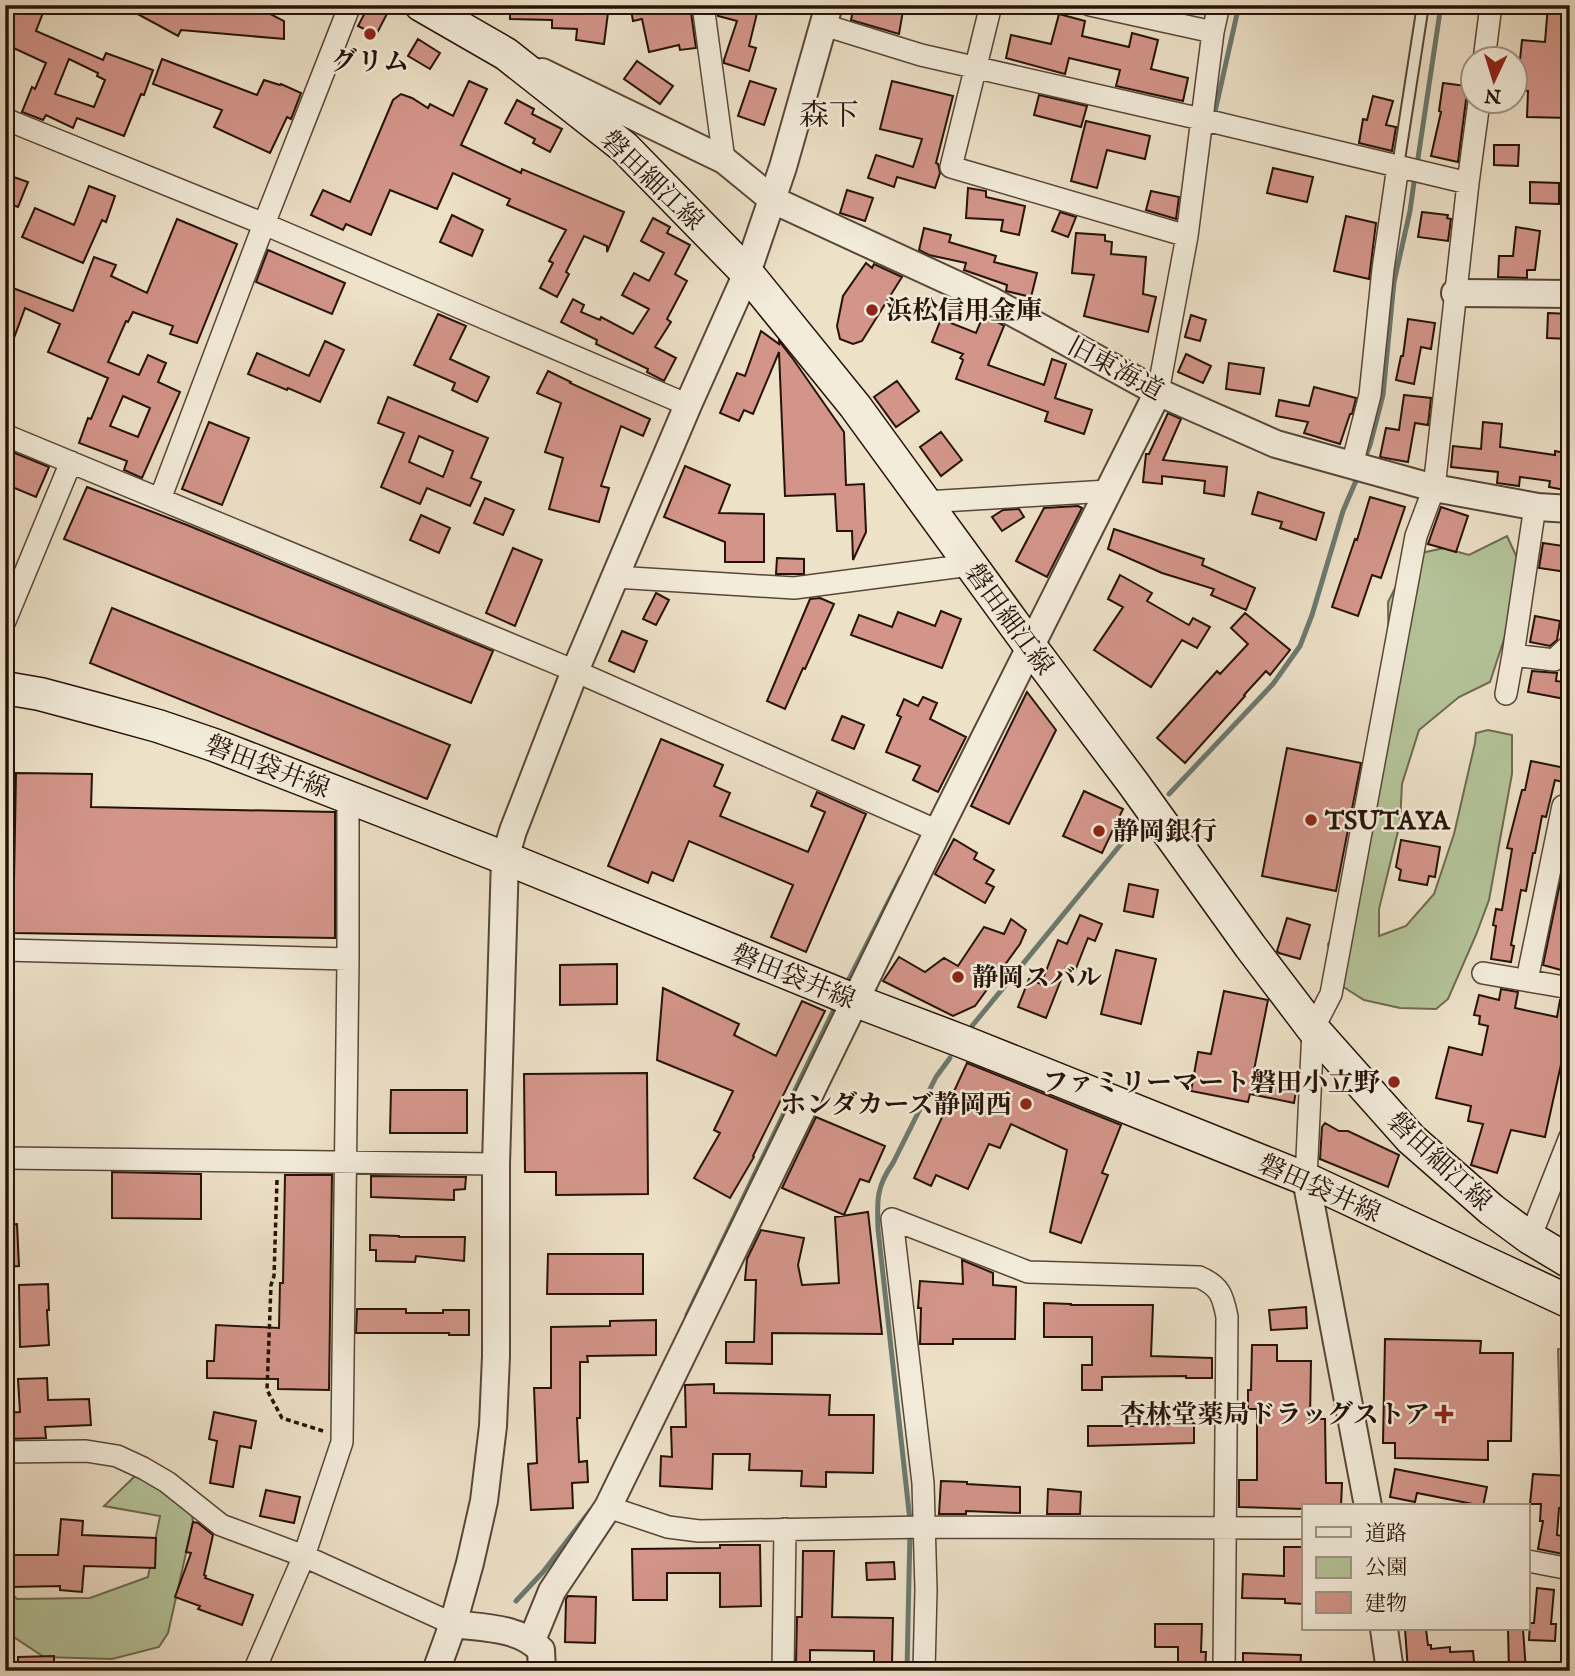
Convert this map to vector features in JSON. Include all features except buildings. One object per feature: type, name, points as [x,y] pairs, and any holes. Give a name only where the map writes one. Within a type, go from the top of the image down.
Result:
[{"type":"main road","name":"磐田細江線","points":[[421,5],[506,54],[624,147],[747,273],[855,406],[1313,1029],[1411,1139],[1492,1210],[1530,1238],[1570,1262]]},
{"type":"main road","name":"磐田袋井線","points":[[5,688],[40,694],[158,726],[214,745],[505,858],[856,1001],[1306,1179],[1570,1302]]},
{"type":"street","points":[[160,499],[350,5]]},
{"type":"street","points":[[703,5],[724,160]]},
{"type":"street","points":[[991,5],[951,167],[1187,236]]},
{"type":"street","points":[[1090,5],[1213,32]]},
{"type":"street","points":[[532,1640],[552,1591],[608,1507],[938,831],[1158,392],[1187,236],[1213,32],[1219,5]]},
{"type":"street","points":[[1486,46],[1491,5]]},
{"type":"street","points":[[436,1671],[453,1624],[470,1563],[484,1502],[493,1426],[496,1356],[496,1164],[505,858],[575,671],[747,273],[773,200],[826,15],[921,55],[1468,183]]},
{"type":"street","name":"旧東海道","points":[[506,54],[724,160],[773,200],[990,300],[1158,392],[1276,444],[1434,488],[1535,506],[1570,509]]},
{"type":"street","points":[[1368,1504],[1306,1179],[1313,1029],[1331,994],[1416,536],[1434,488],[1477,116]]},
{"type":"street","points":[[5,119],[264,224],[688,405]]},
{"type":"street","points":[[1359,467],[1398,166]]},
{"type":"street","points":[[1455,293],[1570,294]]},
{"type":"street","points":[[5,435],[575,671],[938,831]]},
{"type":"street","points":[[5,621],[71,463]]},
{"type":"street","points":[[925,502],[1108,491]]},
{"type":"street","points":[[1506,694],[1535,506]]},
{"type":"street","points":[[615,577],[794,588],[970,565]]},
{"type":"street","points":[[1513,656],[1554,660],[1570,644]]},
{"type":"street","points":[[254,1671],[304,1556],[342,1442],[348,798]]},
{"type":"street","points":[[1527,980],[1563,806],[1570,808]]},
{"type":"street","points":[[5,950],[348,959]]},
{"type":"street","points":[[1483,972],[1570,988]]},
{"type":"street","points":[[1530,1238],[1570,1137]]},
{"type":"street","points":[[5,1158],[496,1164]]},
{"type":"street","points":[[924,1671],[923,1483],[892,1219],[1028,1272],[1199,1277],[1213,1283],[1224,1300],[1227,1317],[1224,1671]]},
{"type":"street","points":[[5,1452],[86,1451],[117,1456],[167,1482],[221,1525],[304,1556],[453,1624],[508,1632],[532,1640],[541,1650],[542,1671]]},
{"type":"street","points":[[608,1507],[668,1527],[699,1531],[925,1527],[1302,1528]]},
{"type":"street","points":[[783,1671],[785,1530]]},
{"type":"street","points":[[1530,1561],[1570,1569]]},
{"type":"street","points":[[1384,1630],[1390,1671]]},
{"type":"lane","points":[[1398,166],[1423,5]]},
{"type":"path","points":[[277,1160],[267,1390],[282,1418],[342,1436]]},
{"type":"green space","points":[[1507,536],[1525,575],[1490,682],[1459,697],[1419,730],[1402,784],[1400,823],[1379,909],[1379,936],[1406,926],[1434,894],[1454,834],[1476,733],[1488,730],[1512,735],[1512,774],[1489,900],[1448,999],[1436,1009],[1400,1008],[1364,1000],[1334,981],[1328,944],[1346,916],[1366,866],[1389,681],[1388,602],[1412,555],[1444,548],[1469,555]]},
{"type":"green space","points":[[1558,1349],[1570,1350],[1570,1460],[1561,1458]]},
{"type":"green space","points":[[153,1473],[190,1500],[193,1522],[168,1633],[159,1647],[112,1659],[44,1657],[5,1634],[5,1587],[17,1599],[90,1598],[148,1577],[160,1516],[104,1506],[134,1477]]},
{"type":"waterway","points":[[1214,116],[1239,5]]},
{"type":"waterway","points":[[1417,165],[1441,5]]},
{"type":"waterway","points":[[1364,460],[1383,395],[1394,282],[1415,175]]},
{"type":"waterway","points":[[1169,794],[1273,684],[1300,646],[1343,511],[1358,476]]},
{"type":"waterway","points":[[972,1026],[1135,827]]},
{"type":"waterway","points":[[845,987],[901,877]]},
{"type":"waterway","points":[[687,1315],[836,1005]]},
{"type":"waterway","points":[[910,1521],[878,1229],[878,1202],[883,1180],[936,1077],[950,1058]]},
{"type":"waterway","points":[[516,1601],[543,1572],[590,1511]]},
{"type":"waterway","points":[[907,1671],[910,1530]]},
{"type":"place","name":"グリム","points":[[370,34]]},
{"type":"place","name":"浜松信用金庫","points":[[872,310]]},
{"type":"place","name":"TSUTAYA","points":[[1311,820]]},
{"type":"place","name":"静岡銀行","points":[[1099,831]]},
{"type":"place","name":"静岡スバル","points":[[958,977]]},
{"type":"place","name":"ファミリーマート磐田小立野","points":[[1394,1082]]},
{"type":"place","name":"ホンダカーズ静岡西","points":[[1026,1104]]},
{"type":"place","name":"杏林堂薬局ドラッグストア","points":[[1444,1414]]},
{"type":"district","name":"森下","points":[[829,115]]}]
